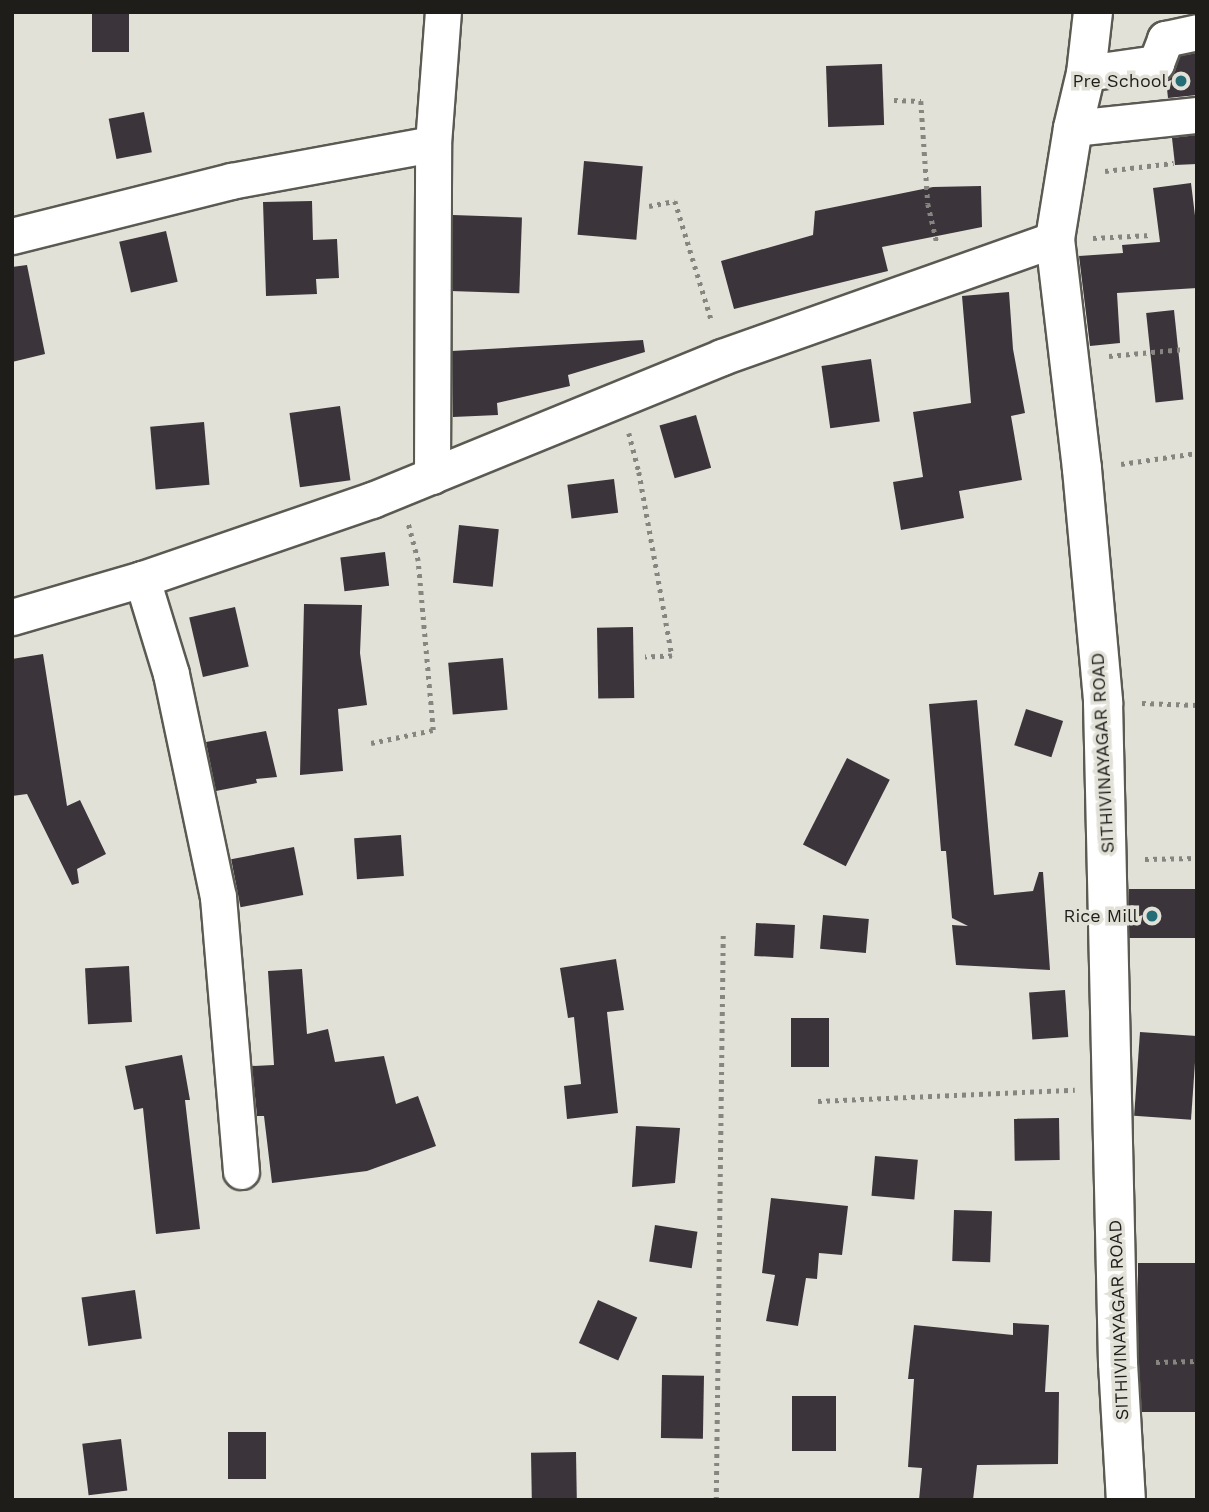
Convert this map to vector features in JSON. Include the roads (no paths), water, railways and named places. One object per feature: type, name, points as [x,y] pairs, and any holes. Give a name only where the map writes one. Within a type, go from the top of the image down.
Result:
[{"type":"street","points":[[432,476],[433,144],[443,12]]},
{"type":"street","name":"SITHIVINAYAGAR ROAD","points":[[1093,12],[1086,72],[1073,128],[1055,239],[1082,470],[1103,702],[1109,861],[1118,1363],[1126,1500]]},
{"type":"street","points":[[1086,72],[1156,63],[1165,39],[1197,32]]},
{"type":"street","points":[[1073,128],[1197,115]]},
{"type":"street","points":[[12,236],[230,181],[433,144]]},
{"type":"street","points":[[12,617],[142,579],[400,489],[722,357],[1055,239]]},
{"type":"street","points":[[142,579],[171,674],[218,897],[241,1171]]},
{"type":"place","name":"Pre School","points":[[1181,81]]},
{"type":"place","name":"Rice Mill","points":[[1152,916]]}]
